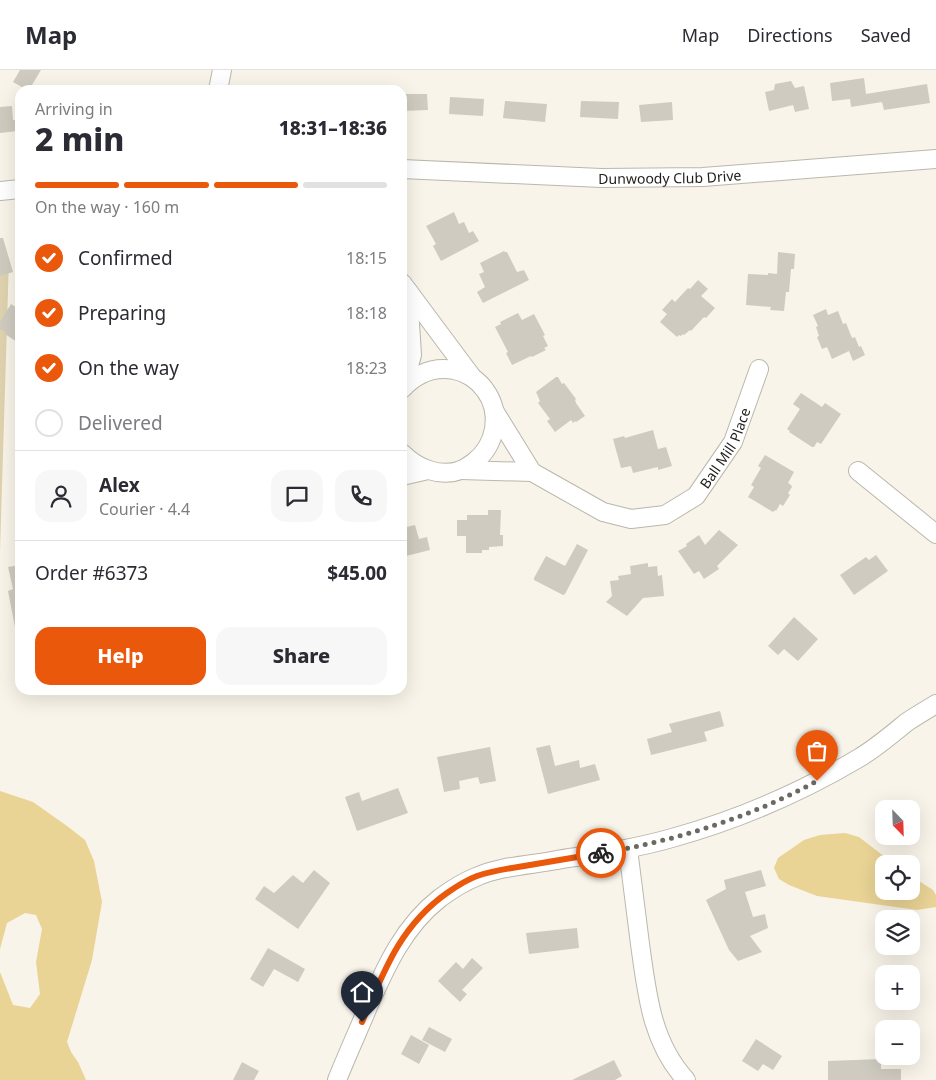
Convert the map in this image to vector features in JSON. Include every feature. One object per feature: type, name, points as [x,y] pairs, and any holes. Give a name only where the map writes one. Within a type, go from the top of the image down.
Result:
[{"type":"street","points":[[219,85],[222,70]]},
{"type":"street","name":"Dunwoody Club Drive","points":[[407,169],[601,178],[703,177],[936,159]]},
{"type":"street","points":[[0,191],[15,190]]},
{"type":"street","points":[[407,290],[474,379]]},
{"type":"street","points":[[407,306],[412,355],[407,374]]},
{"type":"street","points":[[407,384],[418,376],[436,369],[456,370],[474,379]]},
{"type":"street","name":"Ball Mill Place","points":[[428,470],[439,472],[462,470],[532,472],[603,512],[631,519],[665,515],[696,496],[733,442],[759,369]]},
{"type":"street","name":"Ball Mill Place","points":[[474,379],[488,393],[495,412],[532,472]]},
{"type":"street","points":[[462,470],[486,451],[494,432],[495,412]]},
{"type":"street","points":[[407,458],[418,466],[428,470]]},
{"type":"street","points":[[407,475],[428,470]]},
{"type":"street","points":[[858,470],[936,534]]},
{"type":"street","points":[[338,1080],[386,967],[406,932],[439,899],[460,884],[477,876],[500,870],[628,849],[672,838],[755,810],[801,790],[860,758],[909,721],[936,704]]},
{"type":"street","points":[[628,849],[648,998],[655,1030],[666,1052],[686,1080]]},
{"type":"shaded area","points":[[9,259],[0,552],[0,260]]},
{"type":"shaded area","points":[[0,791],[33,802],[67,826],[85,840],[94,861],[102,902],[92,960],[67,1042],[86,1080],[0,1080],[0,972],[13,1005],[30,1008],[40,994],[36,962],[42,929],[36,915],[25,913],[7,923],[0,949]]},
{"type":"shaded area","points":[[845,833],[859,837],[882,855],[875,855],[875,900],[920,900],[920,882],[933,890],[936,895],[936,907],[917,910],[817,896],[779,879],[774,868],[778,858],[804,840],[820,835]]},
{"type":"building","points":[[20,70],[41,70],[32,85],[18,85],[13,82]]},
{"type":"building","points":[[864,78],[866,94],[927,84],[930,103],[884,110],[882,102],[851,107],[850,99],[832,101],[830,83]]},
{"type":"building","points":[[791,81],[795,88],[804,86],[809,109],[795,112],[793,105],[769,111],[765,92],[774,90],[775,84]]},
{"type":"building","points":[[407,94],[427,94],[428,110],[407,111]]},
{"type":"building","points":[[450,97],[484,99],[483,116],[449,114]]},
{"type":"building","points":[[505,101],[547,104],[545,122],[503,118]]},
{"type":"building","points":[[581,101],[619,102],[618,119],[580,117]]},
{"type":"building","points":[[672,102],[673,120],[641,122],[639,105]]},
{"type":"building","points":[[12,106],[15,131],[0,133],[0,107]]},
{"type":"building","points":[[454,212],[459,224],[464,222],[469,233],[473,231],[479,241],[441,261],[433,246],[436,244],[426,226]]},
{"type":"building","points":[[0,238],[3,238],[13,272],[0,276]]},
{"type":"building","points":[[504,251],[507,252],[517,272],[524,270],[529,280],[483,303],[477,292],[485,287],[479,274],[484,272],[480,263]]},
{"type":"building","points":[[778,252],[795,254],[794,269],[791,269],[789,292],[786,292],[784,311],[770,310],[771,307],[746,305],[748,274],[777,274]]},
{"type":"building","points":[[698,280],[708,289],[701,296],[715,308],[691,331],[677,337],[660,322],[667,314],[662,310],[672,299],[675,302]]},
{"type":"building","points":[[11,304],[15,307],[15,341],[0,329],[0,322]]},
{"type":"building","points":[[826,309],[828,315],[838,311],[843,324],[846,323],[852,338],[855,337],[865,355],[853,361],[849,351],[832,359],[827,347],[822,349],[817,337],[819,336],[816,327],[818,326],[813,315]]},
{"type":"building","points":[[518,313],[522,320],[534,314],[545,335],[543,336],[548,346],[544,348],[546,350],[512,365],[506,353],[508,352],[495,327],[501,324],[500,322]]},
{"type":"building","points":[[558,377],[562,384],[564,383],[576,399],[576,403],[585,416],[573,423],[571,420],[555,432],[547,421],[550,419],[538,403],[540,401],[536,392]]},
{"type":"building","points":[[801,393],[822,407],[825,403],[841,414],[821,444],[817,442],[814,447],[787,429],[800,409],[793,404]]},
{"type":"building","points":[[653,430],[658,449],[666,447],[672,466],[633,473],[631,466],[621,468],[613,439],[624,436],[625,438]]},
{"type":"building","points":[[765,455],[794,472],[788,483],[792,487],[788,493],[790,495],[783,506],[780,504],[776,511],[773,512],[748,497],[754,487],[751,485],[761,468],[758,466]]},
{"type":"building","points":[[488,510],[501,510],[500,535],[503,535],[503,546],[489,547],[489,550],[482,550],[482,553],[466,553],[466,536],[457,536],[457,520],[467,520],[467,515],[488,515]]},
{"type":"building","points":[[415,525],[419,539],[427,537],[430,550],[407,556],[407,527]]},
{"type":"building","points":[[719,530],[738,545],[717,566],[719,569],[704,579],[699,571],[694,574],[678,551],[699,535],[705,545]]},
{"type":"building","points":[[577,544],[588,550],[565,594],[563,595],[534,580],[546,556],[565,566]]},
{"type":"building","points":[[876,555],[888,571],[854,595],[840,575],[866,557],[869,560]]},
{"type":"building","points":[[648,563],[648,567],[657,566],[658,576],[662,575],[664,596],[643,598],[627,616],[606,602],[612,596],[610,581],[619,580],[618,576],[631,574],[630,566]]},
{"type":"building","points":[[15,566],[15,627],[8,591],[13,589],[8,567]]},
{"type":"building","points":[[794,617],[818,639],[798,661],[784,649],[778,655],[768,646]]},
{"type":"building","points":[[720,711],[724,726],[704,732],[707,741],[651,755],[647,739],[672,732],[669,724]]},
{"type":"building","points":[[550,745],[555,766],[579,760],[580,768],[595,764],[600,780],[548,794],[536,748]]},
{"type":"building","points":[[490,747],[496,781],[480,784],[478,777],[459,781],[460,789],[444,792],[437,757]]},
{"type":"building","points":[[398,788],[408,813],[357,831],[345,797],[359,792],[362,801]]},
{"type":"building","points":[[314,870],[330,883],[298,929],[255,899],[264,886],[274,893],[293,875],[303,883]]},
{"type":"building","points":[[761,870],[766,886],[745,892],[753,917],[765,914],[768,928],[750,936],[762,952],[738,961],[729,950],[706,900],[726,889],[724,880]]},
{"type":"building","points":[[577,928],[579,948],[529,954],[526,933]]},
{"type":"building","points":[[268,948],[305,969],[298,982],[274,969],[263,987],[250,979]]},
{"type":"building","points":[[472,958],[483,968],[462,990],[467,994],[460,1002],[438,981],[456,962],[463,969]]},
{"type":"building","points":[[429,1027],[452,1039],[445,1052],[422,1040]]},
{"type":"building","points":[[411,1035],[429,1045],[419,1064],[401,1054]]},
{"type":"building","points":[[756,1039],[782,1056],[773,1070],[763,1064],[758,1071],[742,1061]]},
{"type":"building","points":[[875,1059],[875,1065],[881,1065],[881,1069],[901,1069],[901,1080],[828,1080],[828,1061]]},
{"type":"building","points":[[614,1060],[622,1076],[615,1080],[572,1080]]},
{"type":"building","points":[[242,1062],[259,1071],[254,1080],[233,1080]]},
{"type":"way so far","points":[[601,853],[628,849],[714,825],[755,810],[817,781]]},
{"type":"route","points":[[362,1022],[386,967],[406,932],[439,899],[460,884],[477,876],[500,870],[601,853]]}]
